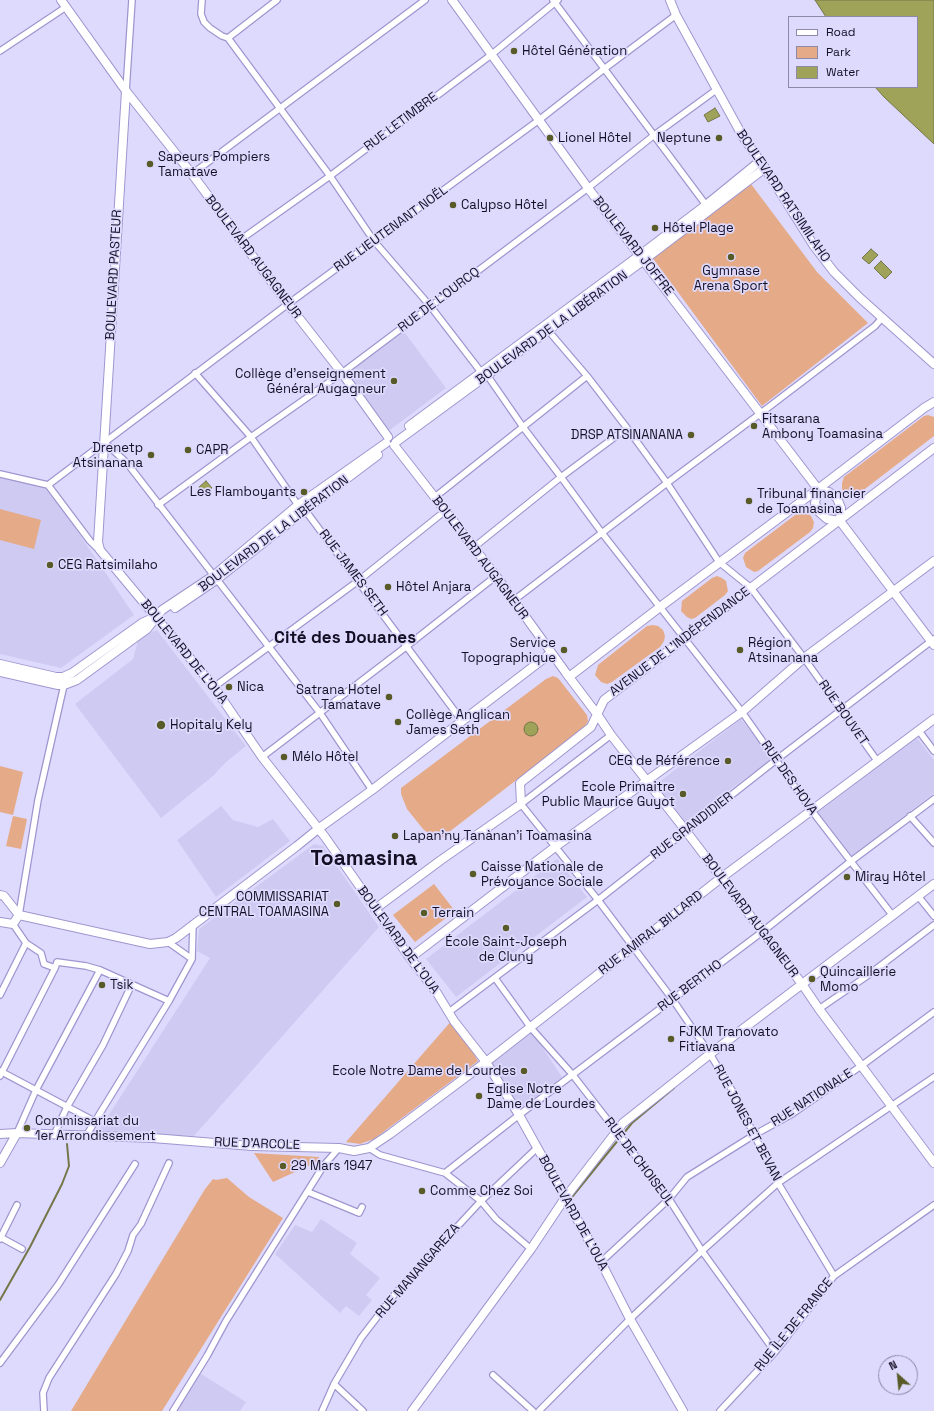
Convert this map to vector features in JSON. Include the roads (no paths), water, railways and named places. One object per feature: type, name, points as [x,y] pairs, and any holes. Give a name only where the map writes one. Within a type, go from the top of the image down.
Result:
[{"type":"street","name":"BOULEVARD AUGAGNEUR","points":[[61,0],[126,91],[192,174],[288,304],[342,373],[391,442],[496,576],[597,714],[610,735],[722,878],[934,1163]]},
{"type":"street","name":"BOULEVARD PASTEUR","points":[[100,550],[98,542],[132,0]]},
{"type":"street","points":[[202,0],[201,14],[204,22],[216,32],[228,38],[277,0]]},
{"type":"street","points":[[192,174],[425,0]]},
{"type":"street","name":"BOULEVARD JOFFRE","points":[[452,0],[588,188],[818,489]]},
{"type":"street","name":"BOULEVARD RATSIMILAHO","points":[[670,0],[676,15],[743,137],[814,246],[834,272],[882,318],[934,364]]},
{"type":"street","points":[[555,1],[653,136],[706,205]]},
{"type":"street","name":"RUE LETIMBRE","points":[[240,240],[330,176],[491,55],[555,1]]},
{"type":"street","points":[[0,52],[66,7]]},
{"type":"street","name":"RUE LIEUTENANT NOËL","points":[[48,485],[195,373],[539,120],[676,15]]},
{"type":"street","name":"RUE DES HOVA","points":[[228,38],[330,176],[374,241],[431,307],[484,373],[602,533],[742,712],[812,811],[893,916]]},
{"type":"street","name":"RUE DE L'OURCQ","points":[[158,505],[431,307],[588,188],[653,136],[716,90]]},
{"type":"street","name":"BOULEVARD DE LA LIBÉRATION","points":[[642,257],[760,161]]},
{"type":"street","name":"BOULEVARD DE LA LIBÉRATION","points":[[64,681],[72,673],[142,623],[166,614],[214,578],[302,507],[764,168]]},
{"type":"street","points":[[513,601],[667,482],[761,413],[875,326],[882,318]]},
{"type":"street","name":"RUE BOUVET","points":[[546,328],[588,376],[667,482],[719,562],[751,588],[804,658],[878,762]]},
{"type":"street","name":"RUE JAMES SETH","points":[[195,373],[251,437],[462,721]]},
{"type":"street","points":[[435,497],[588,376]]},
{"type":"street","points":[[567,674],[660,607],[934,402]]},
{"type":"street","points":[[473,548],[561,477],[627,428]]},
{"type":"street","points":[[104,442],[126,463],[268,648],[320,713],[372,790]]},
{"type":"street","name":"AVENUE DE L'INDÉPENDANCE","points":[[521,804],[520,783],[591,727],[604,700],[934,448]]},
{"type":"street","points":[[0,474],[48,485]]},
{"type":"street","name":"BOULEVARD DE L'OUA","points":[[48,485],[90,541],[100,550],[214,687],[262,757],[318,829],[486,1062],[519,1115],[601,1262],[662,1378],[683,1411]]},
{"type":"street","points":[[818,489],[829,492],[837,498],[841,508],[840,521],[933,642]]},
{"type":"street","points":[[818,489],[815,502],[819,512],[826,519],[840,521]]},
{"type":"street","points":[[214,687],[358,580],[445,511]]},
{"type":"street","points":[[410,958],[555,847],[742,712],[804,658],[934,562]]},
{"type":"street","points":[[262,757],[496,576]]},
{"type":"street","name":"RUE GRANDIDIER","points":[[449,1012],[598,900],[841,710],[933,642]]},
{"type":"street","points":[[0,895],[4,896],[19,915],[150,944],[168,942],[176,938],[551,653]]},
{"type":"street","points":[[0,664],[56,677],[64,681]]},
{"type":"street","points":[[0,672],[58,685],[64,681]]},
{"type":"street","points":[[13,924],[19,915],[38,800],[64,681]]},
{"type":"street","name":"RUE AMIRAL BILLARD","points":[[486,1062],[722,878],[934,719]]},
{"type":"street","points":[[919,731],[934,751]]},
{"type":"street","points":[[375,909],[441,860],[521,804],[610,735]]},
{"type":"street","name":"RUE BERTHO","points":[[445,1173],[572,1074],[673,1000],[850,862],[934,799]]},
{"type":"street","name":"RUE JONES ET BEVAN","points":[[521,804],[598,900],[673,1000],[710,1054],[733,1092],[778,1183],[834,1276]]},
{"type":"street","points":[[910,816],[934,843]]},
{"type":"street","points":[[412,1411],[531,1249],[565,1198],[623,1123],[632,1114],[710,1054],[934,884]]},
{"type":"street","points":[[918,896],[934,916]]},
{"type":"street","points":[[0,922],[13,924],[26,943],[41,953],[44,964],[55,968]]},
{"type":"street","points":[[86,1136],[169,1001],[192,959],[194,923]]},
{"type":"street","points":[[819,1009],[867,976],[934,925]]},
{"type":"street","points":[[168,942],[192,959]]},
{"type":"street","points":[[0,994],[26,943]]},
{"type":"street","points":[[94,1121],[1,1073],[57,962],[86,966],[100,970],[169,1001]]},
{"type":"street","points":[[0,1163],[17,1133],[36,1090],[100,970]]},
{"type":"street","name":"RUE DE CHOISEUL","points":[[495,978],[531,1028],[572,1074],[669,1199],[702,1251],[776,1352]]},
{"type":"street","points":[[54,1134],[67,1107],[103,1045],[132,984]]},
{"type":"street","name":"RUE NATIONALE","points":[[601,1262],[669,1199],[687,1177],[754,1135],[792,1114],[861,1066],[934,1012]]},
{"type":"street","name":"RUE D'ARCOLE","points":[[0,1134],[17,1133],[153,1138],[252,1146],[339,1148],[354,1150],[369,1148],[486,1062]]},
{"type":"street","points":[[538,1411],[630,1319],[702,1251],[778,1183],[934,1078]]},
{"type":"street","points":[[173,1411],[208,1356],[226,1321],[324,1165],[339,1148]]},
{"type":"street","points":[[369,1148],[380,1155],[445,1173],[481,1200],[496,1219],[531,1249]]},
{"type":"street","name":"RUE MANANGAREZA","points":[[322,1411],[334,1384],[361,1338],[394,1295],[481,1200],[537,1148]]},
{"type":"street","points":[[44,1411],[43,1393],[49,1378],[116,1274],[128,1251],[133,1235],[141,1224],[169,1163]]},
{"type":"street","points":[[0,1363],[58,1285],[135,1164]]},
{"type":"street","points":[[308,1192],[359,1213],[362,1207]]},
{"type":"street","points":[[17,1205],[0,1237],[22,1249]]},
{"type":"street","name":"RUE ÎLE DE FRANCE","points":[[720,1411],[776,1352],[834,1276],[934,1205]]},
{"type":"street","points":[[493,1375],[533,1411]]},
{"type":"street","points":[[334,1384],[363,1411]]},
{"type":"water","points":[[815,0],[934,0],[934,144],[876,88],[918,88],[918,16],[825,16]]},
{"type":"water","points":[[715,108],[720,116],[708,122],[704,115]]},
{"type":"water","points":[[871,249],[878,255],[869,264],[862,258]]},
{"type":"water","points":[[881,261],[892,272],[885,279],[874,268]]},
{"type":"water","points":[[206,481],[212,488],[204,494],[199,487]]},
{"type":"water","points":[[531,722],[536,724],[538,729],[536,734],[531,736],[526,734],[524,729],[526,724]]},
{"type":"waterway","points":[[572,1197],[632,1123],[674,1088]]},
{"type":"waterway","points":[[0,1300],[30,1247],[62,1184],[69,1166],[67,1144]]},
{"type":"place","name":"Hôtel Génération","points":[[514,51]]},
{"type":"place","name":"Lionel Hôtel","points":[[550,138]]},
{"type":"place","name":"Neptune","points":[[719,138]]},
{"type":"place","name":"Sapeurs Pompiers Tamatave","points":[[150,164]]},
{"type":"place","name":"Calypso Hôtel","points":[[453,205]]},
{"type":"place","name":"Hôtel Plage","points":[[655,228]]},
{"type":"place","name":"Gymnase Arena Sport","points":[[731,257]]},
{"type":"place","name":"Collège d'enseignement Général Augagneur","points":[[394,381]]},
{"type":"place","name":"Fitsarana Ambony Toamasina","points":[[754,426]]},
{"type":"place","name":"DRSP ATSINANANA","points":[[691,435]]},
{"type":"place","name":"CAPR","points":[[188,450]]},
{"type":"place","name":"Drenetp Atsinanana","points":[[151,455]]},
{"type":"place","name":"Les Flamboyants","points":[[304,492]]},
{"type":"place","name":"Tribunal financier de Toamasina","points":[[749,501]]},
{"type":"place","name":"CEG Ratsimilaho","points":[[50,565]]},
{"type":"place","name":"Hôtel Anjara","points":[[388,587]]},
{"type":"place","name":"Service Topographique","points":[[564,650]]},
{"type":"place","name":"Région Atsinanana","points":[[740,650]]},
{"type":"place","name":"Nica","points":[[229,687]]},
{"type":"place","name":"Satrana Hotel Tamatave","points":[[389,697]]},
{"type":"place","name":"Collège Anglican James Seth","points":[[398,722]]},
{"type":"place","name":"Hopitaly Kely","points":[[161,725]]},
{"type":"place","name":"Mélo Hôtel","points":[[284,757]]},
{"type":"place","name":"CEG de Référence","points":[[728,761]]},
{"type":"place","name":"Ecole Primaitre Public Maurice Guyot","points":[[683,794]]},
{"type":"place","name":"Lapan'ny Tanànan'i Toamasina","points":[[395,836]]},
{"type":"place","name":"Caisse Nationale de Prévoyance Sociale","points":[[473,874]]},
{"type":"place","name":"Miray Hôtel","points":[[847,877]]},
{"type":"place","name":"COMMISSARIAT CENTRAL TOAMASINA","points":[[337,904]]},
{"type":"place","name":"Terrain","points":[[424,913]]},
{"type":"place","name":"École Saint-Joseph de Cluny","points":[[506,928]]},
{"type":"place","name":"Quincaillerie Momo","points":[[812,979]]},
{"type":"place","name":"Tsik","points":[[102,985]]},
{"type":"place","name":"FJKM Tranovato Fitiavana","points":[[671,1039]]},
{"type":"place","name":"Ecole Notre Dame de Lourdes","points":[[524,1071]]},
{"type":"place","name":"Eglise Notre Dame de Lourdes","points":[[479,1096]]},
{"type":"place","name":"Commissariat du 1er Arrondissement","points":[[27,1128]]},
{"type":"place","name":"29 Mars 1947","points":[[283,1166]]},
{"type":"place","name":"Comme Chez Soi","points":[[422,1191]]},
{"type":"district","name":"Cité des Douanes","points":[[345,638]]},
{"type":"district","name":"Toamasina","points":[[364,859]]}]
